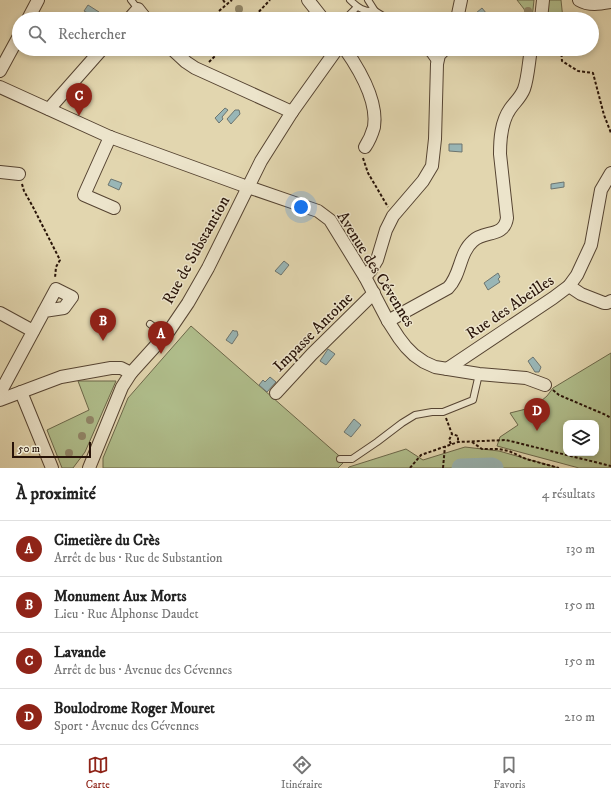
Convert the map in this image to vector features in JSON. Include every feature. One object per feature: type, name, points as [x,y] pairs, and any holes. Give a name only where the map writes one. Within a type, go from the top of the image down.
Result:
[{"type":"street","points":[[32,12],[38,0]]},
{"type":"street","points":[[308,0],[317,12]]},
{"type":"street","points":[[458,12],[461,0]]},
{"type":"street","points":[[541,12],[543,0]]},
{"type":"street","points":[[579,0],[591,4],[611,2]]},
{"type":"street","points":[[0,71],[12,49]]},
{"type":"street","points":[[49,109],[96,56]]},
{"type":"street","points":[[180,56],[186,62],[201,70],[292,112]]},
{"type":"street","name":"Rue de Substantion","points":[[89,468],[122,387],[131,373],[164,335],[188,303],[208,268],[261,161],[292,112],[332,56]]},
{"type":"street","points":[[349,56],[365,83],[374,116],[374,127],[366,147]]},
{"type":"street","points":[[365,277],[377,260],[386,230],[393,216],[423,181],[432,166],[435,139],[437,64],[439,56]]},
{"type":"street","points":[[388,321],[448,288],[454,281],[468,246],[472,241],[481,236],[498,232],[505,226],[507,218],[500,154],[501,130],[509,111],[525,88],[530,56]]},
{"type":"street","name":"Avenue des Cévennes","points":[[0,86],[110,137],[318,212],[330,220],[365,277],[388,321],[406,347],[414,355],[435,367],[479,374],[526,378],[545,385]]},
{"type":"street","points":[[110,137],[84,195],[114,208]]},
{"type":"street","points":[[0,172],[19,174]]},
{"type":"street","name":"Rue des Abeilles","points":[[447,369],[569,286],[591,245],[601,190],[611,173]]},
{"type":"street","points":[[569,286],[581,294],[604,303],[611,301]]},
{"type":"street","points":[[0,393],[33,331],[56,289],[72,297],[64,308],[44,311]]},
{"type":"street","name":"Impasse Antoine","points":[[276,393],[312,354],[374,293]]},
{"type":"street","points":[[0,313],[33,331]]},
{"type":"street","points":[[0,400],[61,377],[111,368],[121,368],[131,373]]},
{"type":"street","points":[[21,392],[52,468]]},
{"type":"lane","points":[[350,0],[365,11],[375,11]]},
{"type":"lane","points":[[368,0],[375,11]]},
{"type":"lane","points":[[351,12],[357,6]]},
{"type":"lane","points":[[431,56],[437,64]]},
{"type":"lane","points":[[150,324],[164,335]]},
{"type":"lane","points":[[340,458],[352,459],[415,415],[443,412],[473,400],[479,374]]},
{"type":"path","points":[[222,0],[226,4]]},
{"type":"path","points":[[219,11],[232,0]]},
{"type":"path","points":[[259,12],[270,0]]},
{"type":"path","points":[[201,70],[215,56]]},
{"type":"path","points":[[562,56],[562,61],[578,71],[593,73],[604,115],[611,133]]},
{"type":"path","points":[[366,147],[363,157],[368,174],[393,216]]},
{"type":"path","points":[[19,174],[24,191],[60,260],[56,267],[56,289]]},
{"type":"path","points":[[545,385],[559,395],[611,418]]},
{"type":"path","points":[[443,412],[452,434],[449,440],[451,444]]},
{"type":"path","points":[[452,434],[458,436],[458,442]]},
{"type":"path","points":[[410,468],[421,455],[451,444],[471,441],[506,440],[611,466]]},
{"type":"path","points":[[471,441],[482,449],[509,451],[526,459],[560,468]]},
{"type":"path","points":[[444,468],[445,446]]},
{"type":"green space","points":[[517,0],[534,0],[533,12],[525,12]]},
{"type":"green space","points":[[549,0],[561,0],[562,12],[547,12]]},
{"type":"green space","points":[[191,326],[345,461],[338,468],[103,468],[103,458],[128,398]]},
{"type":"green space","points":[[611,353],[611,468],[579,468],[497,446],[500,437],[518,425],[510,413],[534,407],[547,396],[553,388]]},
{"type":"green space","points":[[78,381],[116,381],[85,452],[73,468],[62,468],[47,430],[89,410]]},
{"type":"green space","points":[[465,447],[499,451],[559,468],[348,468],[406,449],[423,460]]},
{"type":"water","points":[[88,5],[99,12],[86,12],[84,11]]},
{"type":"water","points":[[482,8],[485,12],[477,12]]},
{"type":"water","points":[[225,108],[228,110],[219,123],[215,118]]},
{"type":"water","points":[[235,110],[239,110],[240,114],[231,124],[227,119]]},
{"type":"water","points":[[449,144],[462,144],[462,152],[449,151]]},
{"type":"water","points":[[111,179],[122,183],[119,190],[108,185]]},
{"type":"water","points":[[564,182],[564,187],[551,189],[551,184]]},
{"type":"water","points":[[284,261],[289,265],[281,275],[275,271]]},
{"type":"water","points":[[498,273],[500,277],[498,279],[500,282],[488,290],[484,283]]},
{"type":"water","points":[[233,330],[237,331],[238,335],[232,344],[226,340]]},
{"type":"water","points":[[328,349],[335,354],[326,365],[320,361]]},
{"type":"water","points":[[533,357],[541,367],[539,372],[535,372],[528,361]]},
{"type":"water","points":[[270,377],[276,382],[267,392],[259,385],[263,380],[265,382]]},
{"type":"water","points":[[354,419],[361,425],[351,437],[344,432]]},
{"type":"waterway","points":[[461,468],[494,468]]},
{"type":"place","name":"Lavande","points":[[79,116]]},
{"type":"place","name":"Monument Aux Morts","points":[[103,341]]},
{"type":"place","name":"Cimetière du Crès","points":[[161,354]]},
{"type":"place","name":"Boulodrome Roger Mouret","points":[[537,431]]}]
